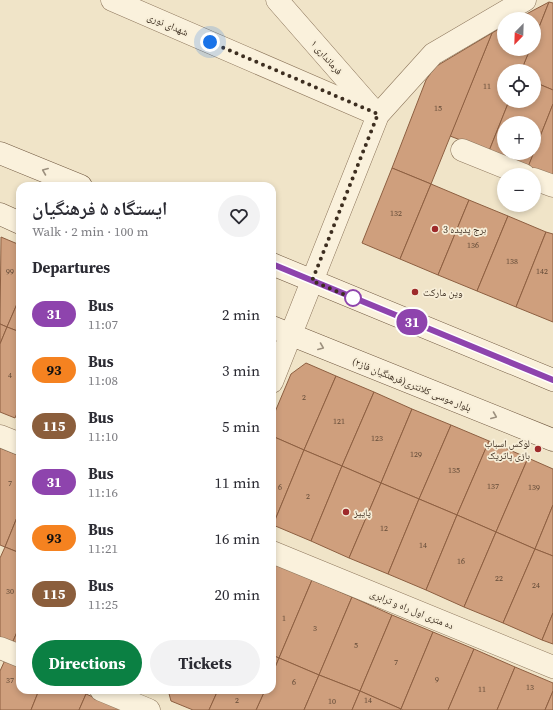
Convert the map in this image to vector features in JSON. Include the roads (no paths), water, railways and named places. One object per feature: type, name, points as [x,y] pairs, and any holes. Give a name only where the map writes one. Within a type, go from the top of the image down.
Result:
[{"type":"street","name":"شهدای نوری","points":[[112,0],[378,114]]},
{"type":"street","name":"فرمانداری ۱","points":[[277,0],[378,114]]},
{"type":"street","points":[[276,362],[282,331],[312,281],[378,114],[433,54],[525,0]]},
{"type":"street","points":[[462,150],[507,168]]},
{"type":"street","points":[[0,152],[71,182]]},
{"type":"street","points":[[541,182],[553,186]]},
{"type":"street","points":[[0,214],[16,221]]},
{"type":"street","points":[[276,266],[553,380]]},
{"type":"street","name":"بلوار موسی کلانتری(فرهنگیان فاز۲)","points":[[282,331],[553,440]]},
{"type":"street","points":[[0,436],[16,442]]},
{"type":"street","name":"ده متری اول راه و ترابری","points":[[276,554],[553,667]]},
{"type":"street","points":[[0,648],[16,654]]},
{"type":"street","points":[[112,694],[141,704]]},
{"type":"place","name":"برج پدیده 3","points":[[435,229]]},
{"type":"place","name":"وین مارکت","points":[[415,292]]},
{"type":"place","name":"لوکس اسباب بازی پاتریک","points":[[538,449]]},
{"type":"place","name":"پاییز","points":[[346,512]]}]
